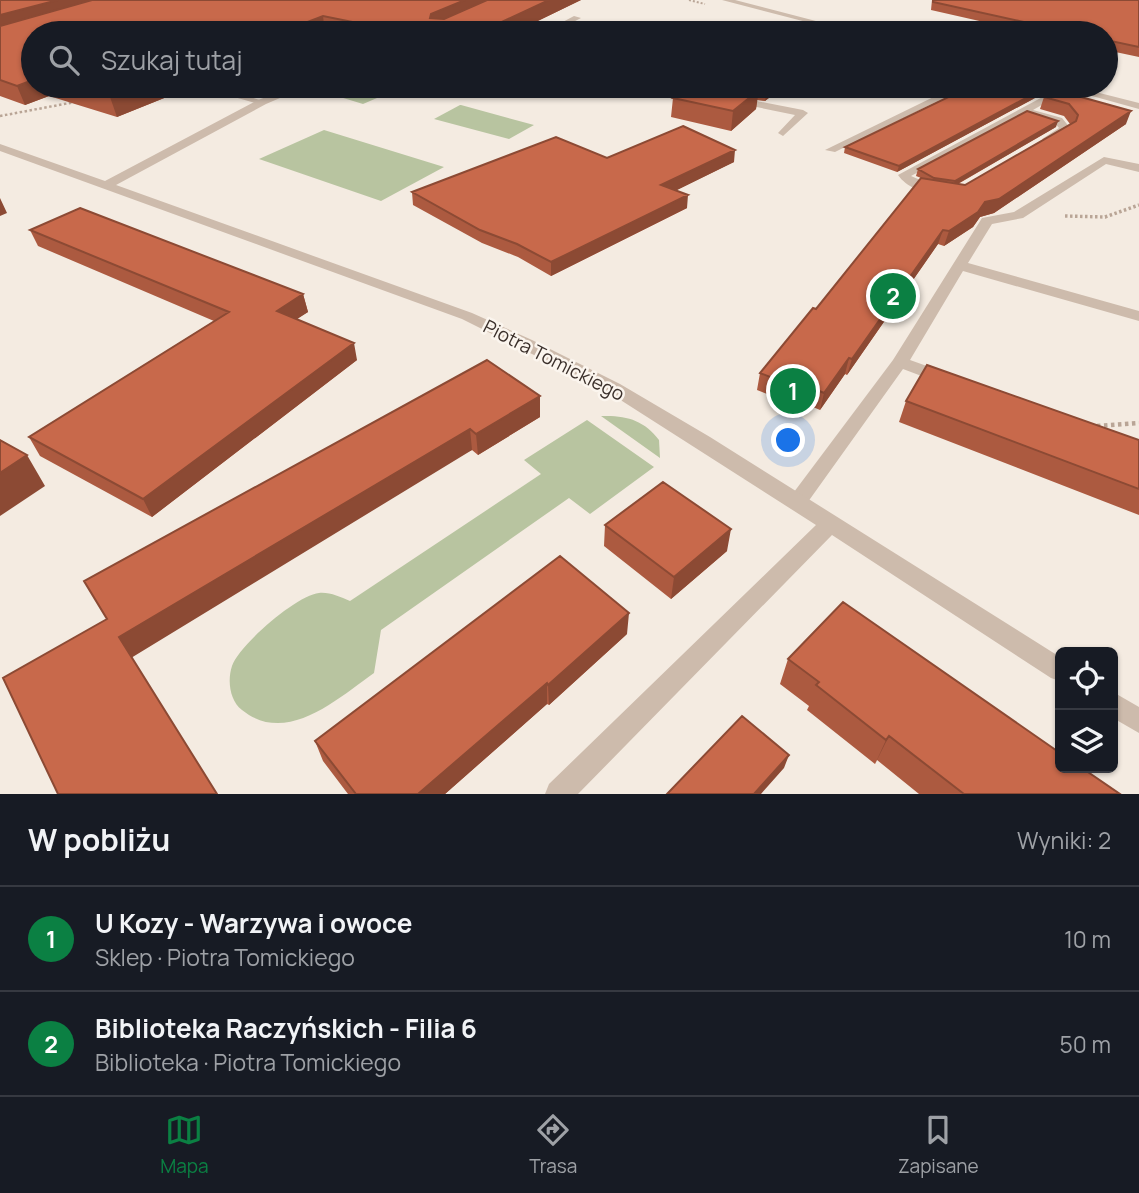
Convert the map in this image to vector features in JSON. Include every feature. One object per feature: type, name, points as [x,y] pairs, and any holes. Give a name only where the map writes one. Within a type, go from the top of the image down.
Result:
[{"type":"street","points":[[726,0],[810,21]]},
{"type":"street","points":[[571,21],[577,18]]},
{"type":"street","points":[[247,98],[262,102]]},
{"type":"street","points":[[106,185],[272,98]]},
{"type":"street","points":[[725,98],[803,114],[783,133]]},
{"type":"street","points":[[831,150],[938,98]]},
{"type":"street","points":[[955,194],[942,193],[908,181],[904,175],[1046,98]]},
{"type":"street","points":[[1107,98],[1139,106]]},
{"type":"street","points":[[1025,111],[1058,120],[1066,129],[1032,148]]},
{"type":"street","name":"Piotra Tomickiego","points":[[0,147],[467,316],[526,342],[614,388],[798,501],[1055,667]]},
{"type":"street","points":[[798,501],[900,362],[987,221],[1018,215],[1104,160],[1139,168]]},
{"type":"street","points":[[961,266],[1139,316]]},
{"type":"street","points":[[900,362],[965,386]]},
{"type":"street","points":[[559,794],[831,524]]},
{"type":"street","points":[[1118,707],[1139,722]]},
{"type":"path","points":[[0,116],[76,102]]},
{"type":"path","points":[[1018,215],[1105,217],[1139,205]]},
{"type":"path","points":[[1094,426],[1139,422]]},
{"type":"green space","points":[[343,98],[377,98],[363,104]]},
{"type":"green space","points":[[460,105],[534,125],[509,139],[434,119]]},
{"type":"green space","points":[[324,130],[444,167],[381,201],[259,159]]},
{"type":"green space","points":[[601,416],[626,418],[641,423],[659,440],[660,458]]},
{"type":"green space","points":[[587,420],[654,467],[590,514],[569,498],[381,630],[374,673],[328,706],[294,721],[276,723],[259,720],[238,706],[231,690],[232,666],[245,646],[270,622],[297,602],[319,593],[350,601],[541,474],[524,460]]},
{"type":"building","points":[[0,0],[58,0],[0,15]]},
{"type":"building","points":[[92,0],[465,0],[431,14],[430,18],[444,19],[487,0],[549,0],[504,21],[348,21],[323,16],[310,21],[21,21],[21,84],[17,86],[0,80],[0,26]]},
{"type":"building","points":[[1139,0],[1139,47],[1118,43],[1118,21],[1019,21],[933,2]]},
{"type":"building","points":[[673,98],[749,98],[733,111]]},
{"type":"building","points":[[946,98],[1026,98],[899,166],[845,147]]},
{"type":"building","points":[[1048,98],[1085,98],[1131,111],[999,199],[985,202],[978,212],[949,231],[943,230],[852,359],[849,358],[824,393],[817,390],[814,394],[760,373],[813,308],[816,309],[921,178],[965,185],[1076,121],[1078,115],[1069,104]]},
{"type":"building","points":[[1027,111],[1058,121],[955,181],[934,178],[918,169]]},
{"type":"building","points":[[683,126],[735,150],[661,185],[688,195],[551,262],[517,244],[480,230],[412,192],[556,137],[607,158]]},
{"type":"building","points":[[80,208],[303,294],[277,311],[354,343],[143,499],[29,437],[229,312],[30,230]]},
{"type":"building","points":[[487,360],[540,396],[476,434],[470,429],[119,637],[217,794],[58,794],[3,678],[107,619],[84,581]]},
{"type":"building","points":[[927,365],[1139,440],[1139,489],[906,401]]},
{"type":"building","points":[[0,440],[27,455],[0,473]]},
{"type":"building","points":[[663,482],[731,529],[674,577],[605,525]]},
{"type":"building","points":[[560,556],[629,613],[418,794],[356,794],[315,741]]},
{"type":"building","points":[[843,602],[1055,750],[1055,773],[1089,773],[1120,794],[964,794],[889,736],[886,740],[816,685],[819,682],[788,659]]},
{"type":"building","points":[[742,716],[789,755],[754,794],[667,794]]},
{"type":"place","name":"Biblioteka Raczyńskich - Filia 6","points":[[893,296]]},
{"type":"place","name":"U Kozy - Warzywa i owoce","points":[[793,391]]}]
